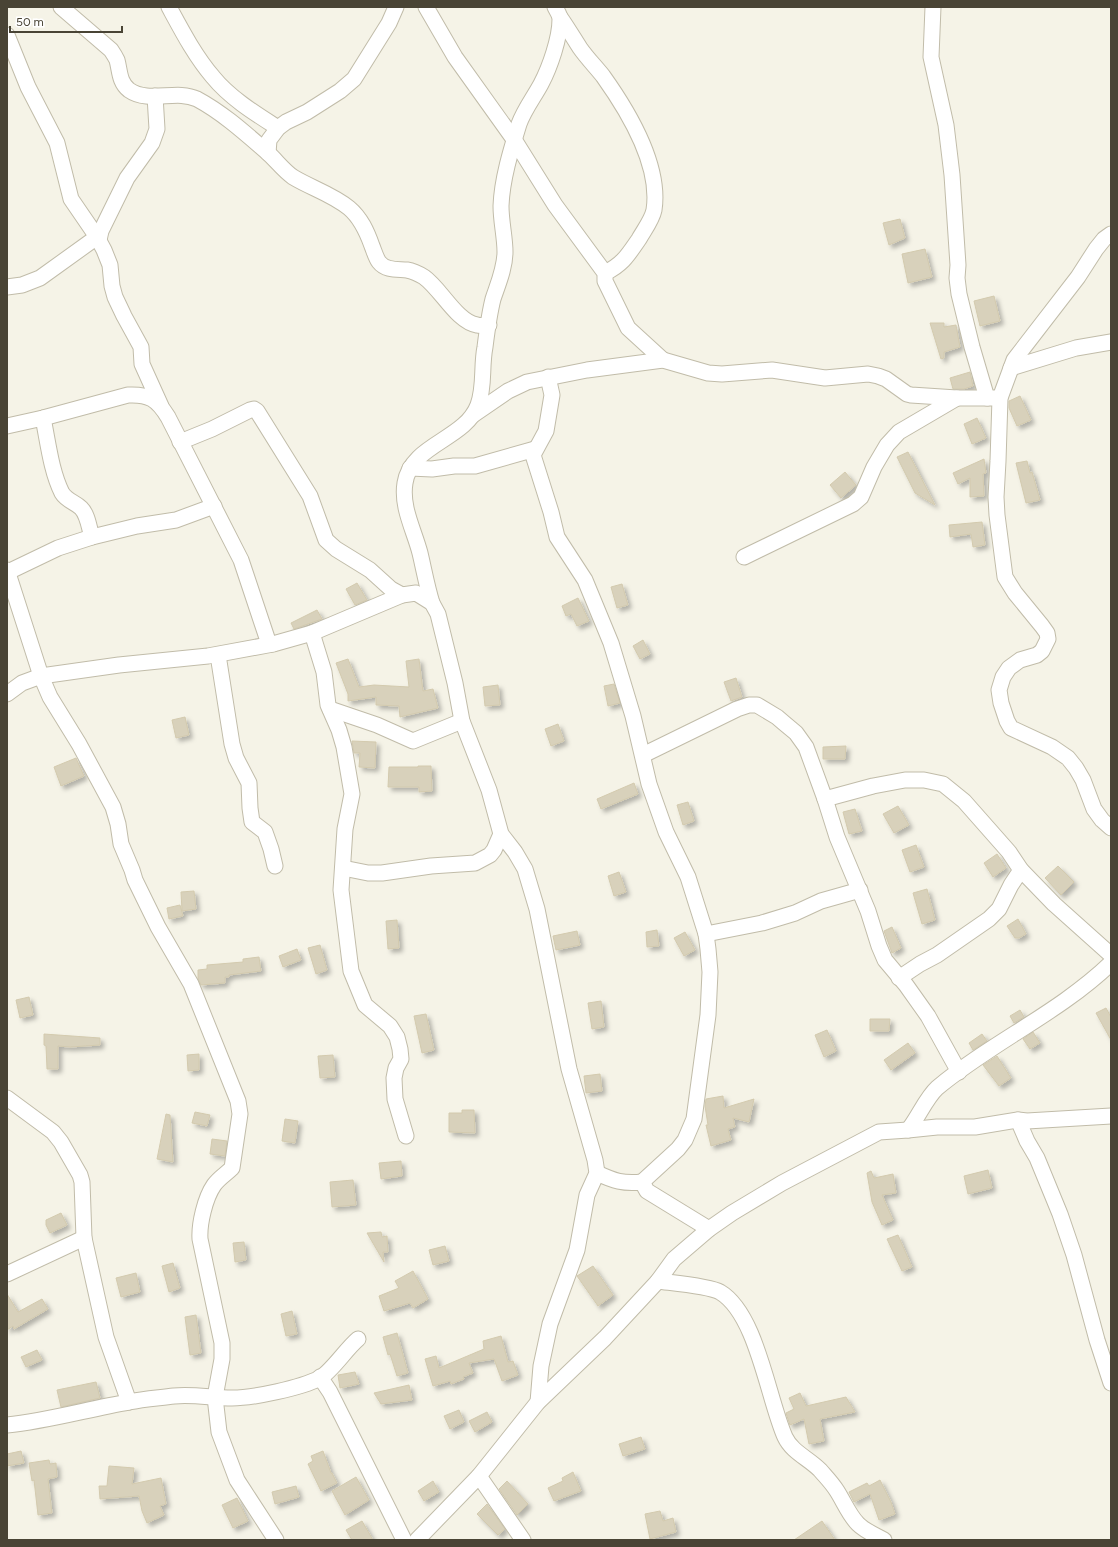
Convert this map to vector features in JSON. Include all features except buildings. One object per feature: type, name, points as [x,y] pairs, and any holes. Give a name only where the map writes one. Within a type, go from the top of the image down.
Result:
[{"type":"street","points":[[61,7],[111,50],[116,58],[119,74],[129,90],[138,94],[155,96],[179,95],[196,99],[237,126],[268,153],[281,167],[294,177],[337,199],[350,209],[359,218],[367,232],[376,256],[380,263],[385,267],[416,273],[434,285],[459,316],[475,325],[489,326]]},
{"type":"street","points":[[169,7],[192,49],[214,78],[243,105],[278,128]]},
{"type":"street","points":[[268,153],[270,140],[278,128],[340,91],[354,79],[389,23],[396,7]]},
{"type":"street","points":[[426,7],[455,57],[515,141],[555,205],[605,273],[605,281],[628,328],[663,360]]},
{"type":"street","points":[[933,7],[930,57],[946,125],[953,190],[958,284],[972,347],[994,398],[998,461],[996,515],[1003,571],[1015,594],[1042,626],[1047,633],[1048,639],[1042,651],[1037,655],[1020,660],[1009,668],[1002,677],[999,690],[1001,703],[1007,721],[1012,728],[1052,747],[1068,758],[1083,780],[1094,809],[1102,820],[1111,828]]},
{"type":"street","points":[[538,1402],[541,1366],[550,1324],[577,1250],[587,1195],[596,1173],[595,1160],[569,1069],[537,909],[531,887],[516,852],[500,834],[489,790],[462,721],[455,683],[438,614],[432,604],[422,568],[420,554],[404,502],[405,482],[410,468],[425,452],[465,425],[475,412],[482,392],[484,355],[489,326],[489,316],[502,269],[505,252],[501,220],[502,193],[505,175],[520,122],[542,83],[549,66],[559,32],[558,12]]},
{"type":"street","points":[[558,12],[581,48],[620,103],[645,150],[654,176],[654,210],[649,223],[625,259],[616,267],[605,273]]},
{"type":"street","points":[[7,35],[28,87],[57,143],[71,199],[98,238],[110,265],[112,286],[115,297],[142,347],[142,364],[180,442],[241,560],[269,644],[273,644]]},
{"type":"street","points":[[7,287],[22,285],[40,278],[98,238],[128,178],[152,143],[156,129],[155,96]]},
{"type":"street","points":[[994,398],[1014,360],[1078,277],[1096,249],[1104,239],[1111,234]]},
{"type":"street","points":[[1011,368],[1076,348],[1111,342]]},
{"type":"street","points":[[472,416],[519,385],[548,377],[614,366],[663,360],[708,373],[722,374],[772,370],[825,378],[868,374],[886,379],[907,394],[957,398],[994,398]]},
{"type":"street","points":[[548,377],[552,395],[546,431],[533,455],[551,512],[557,537],[585,580],[611,643],[652,791],[666,832],[688,877],[706,934],[710,972],[708,1015],[694,1119],[685,1140],[678,1149],[642,1182],[626,1183],[614,1181],[596,1173]]},
{"type":"street","points":[[7,426],[128,395],[140,395],[155,400],[162,406]]},
{"type":"street","points":[[744,557],[853,504],[861,497],[874,467],[887,445],[895,436],[957,398]]},
{"type":"street","points":[[180,442],[212,429],[250,410],[257,410],[310,496],[326,540],[336,549],[370,570],[391,590],[402,595]]},
{"type":"street","points":[[43,418],[50,454],[59,486],[66,498],[81,509],[85,515],[92,537]]},
{"type":"street","points":[[410,468],[432,469],[454,466],[475,466],[535,449]]},
{"type":"street","points":[[214,506],[176,520],[137,526],[92,537],[58,548],[8,571],[41,676],[50,697],[79,744],[113,808],[118,824],[121,844],[135,880],[158,927],[191,984],[238,1101],[240,1114],[232,1168],[219,1179],[211,1191],[204,1209],[200,1230],[200,1240],[222,1343],[222,1359],[215,1397],[218,1432],[237,1480],[276,1540]]},
{"type":"street","points":[[7,694],[22,683],[41,676],[119,665],[218,655],[273,644],[312,633],[402,595],[416,593],[432,604]]},
{"type":"street","points":[[312,633],[324,672],[330,709],[344,747],[352,794],[345,829],[342,890],[351,971],[365,1005],[390,1026],[397,1037],[401,1059],[396,1068],[394,1078],[395,1099],[406,1136]]},
{"type":"street","points":[[218,655],[232,744],[236,758],[249,783],[250,816],[255,825],[265,832],[271,849],[274,866]]},
{"type":"street","points":[[643,755],[737,709],[749,705],[757,705],[777,717],[801,739],[806,747],[837,837],[860,890],[885,960],[928,1016],[959,1072]]},
{"type":"street","points":[[330,709],[377,725],[413,741],[462,721]]},
{"type":"street","points":[[825,799],[873,786],[905,780],[924,780],[943,784],[964,801],[1009,852],[1021,870],[1054,904],[1111,955]]},
{"type":"street","points":[[343,868],[368,873],[382,873],[413,868],[475,863],[490,855],[494,850],[500,834]]},
{"type":"street","points":[[899,978],[920,964],[938,955],[989,919],[999,909],[1011,885],[1021,870]]},
{"type":"street","points":[[706,934],[762,923],[795,913],[826,900],[860,890]]},
{"type":"street","points":[[908,1130],[915,1122],[936,1089],[1084,987],[1111,963]]},
{"type":"street","points":[[7,1098],[53,1132],[61,1142],[80,1175],[82,1182],[84,1238],[106,1337],[129,1402]]},
{"type":"street","points":[[417,1540],[479,1476],[538,1402],[605,1338],[658,1280],[674,1259],[709,1229],[738,1209],[879,1132],[937,1127],[975,1127],[1018,1120],[1027,1121],[1111,1116]]},
{"type":"street","points":[[1018,1120],[1027,1141],[1037,1158],[1060,1214],[1074,1255],[1097,1340],[1111,1383]]},
{"type":"street","points":[[642,1182],[647,1191],[709,1229]]},
{"type":"street","points":[[7,1274],[84,1238]]},
{"type":"street","points":[[658,1280],[707,1288],[720,1292],[733,1303],[743,1317],[756,1347],[777,1417],[790,1446],[818,1468],[836,1490],[858,1524],[884,1540]]},
{"type":"street","points":[[7,1425],[32,1422],[129,1402],[177,1396],[232,1398],[255,1396],[320,1378],[358,1339]]},
{"type":"street","points":[[320,1378],[330,1392],[404,1540]]},
{"type":"street","points":[[479,1476],[523,1540]]}]
